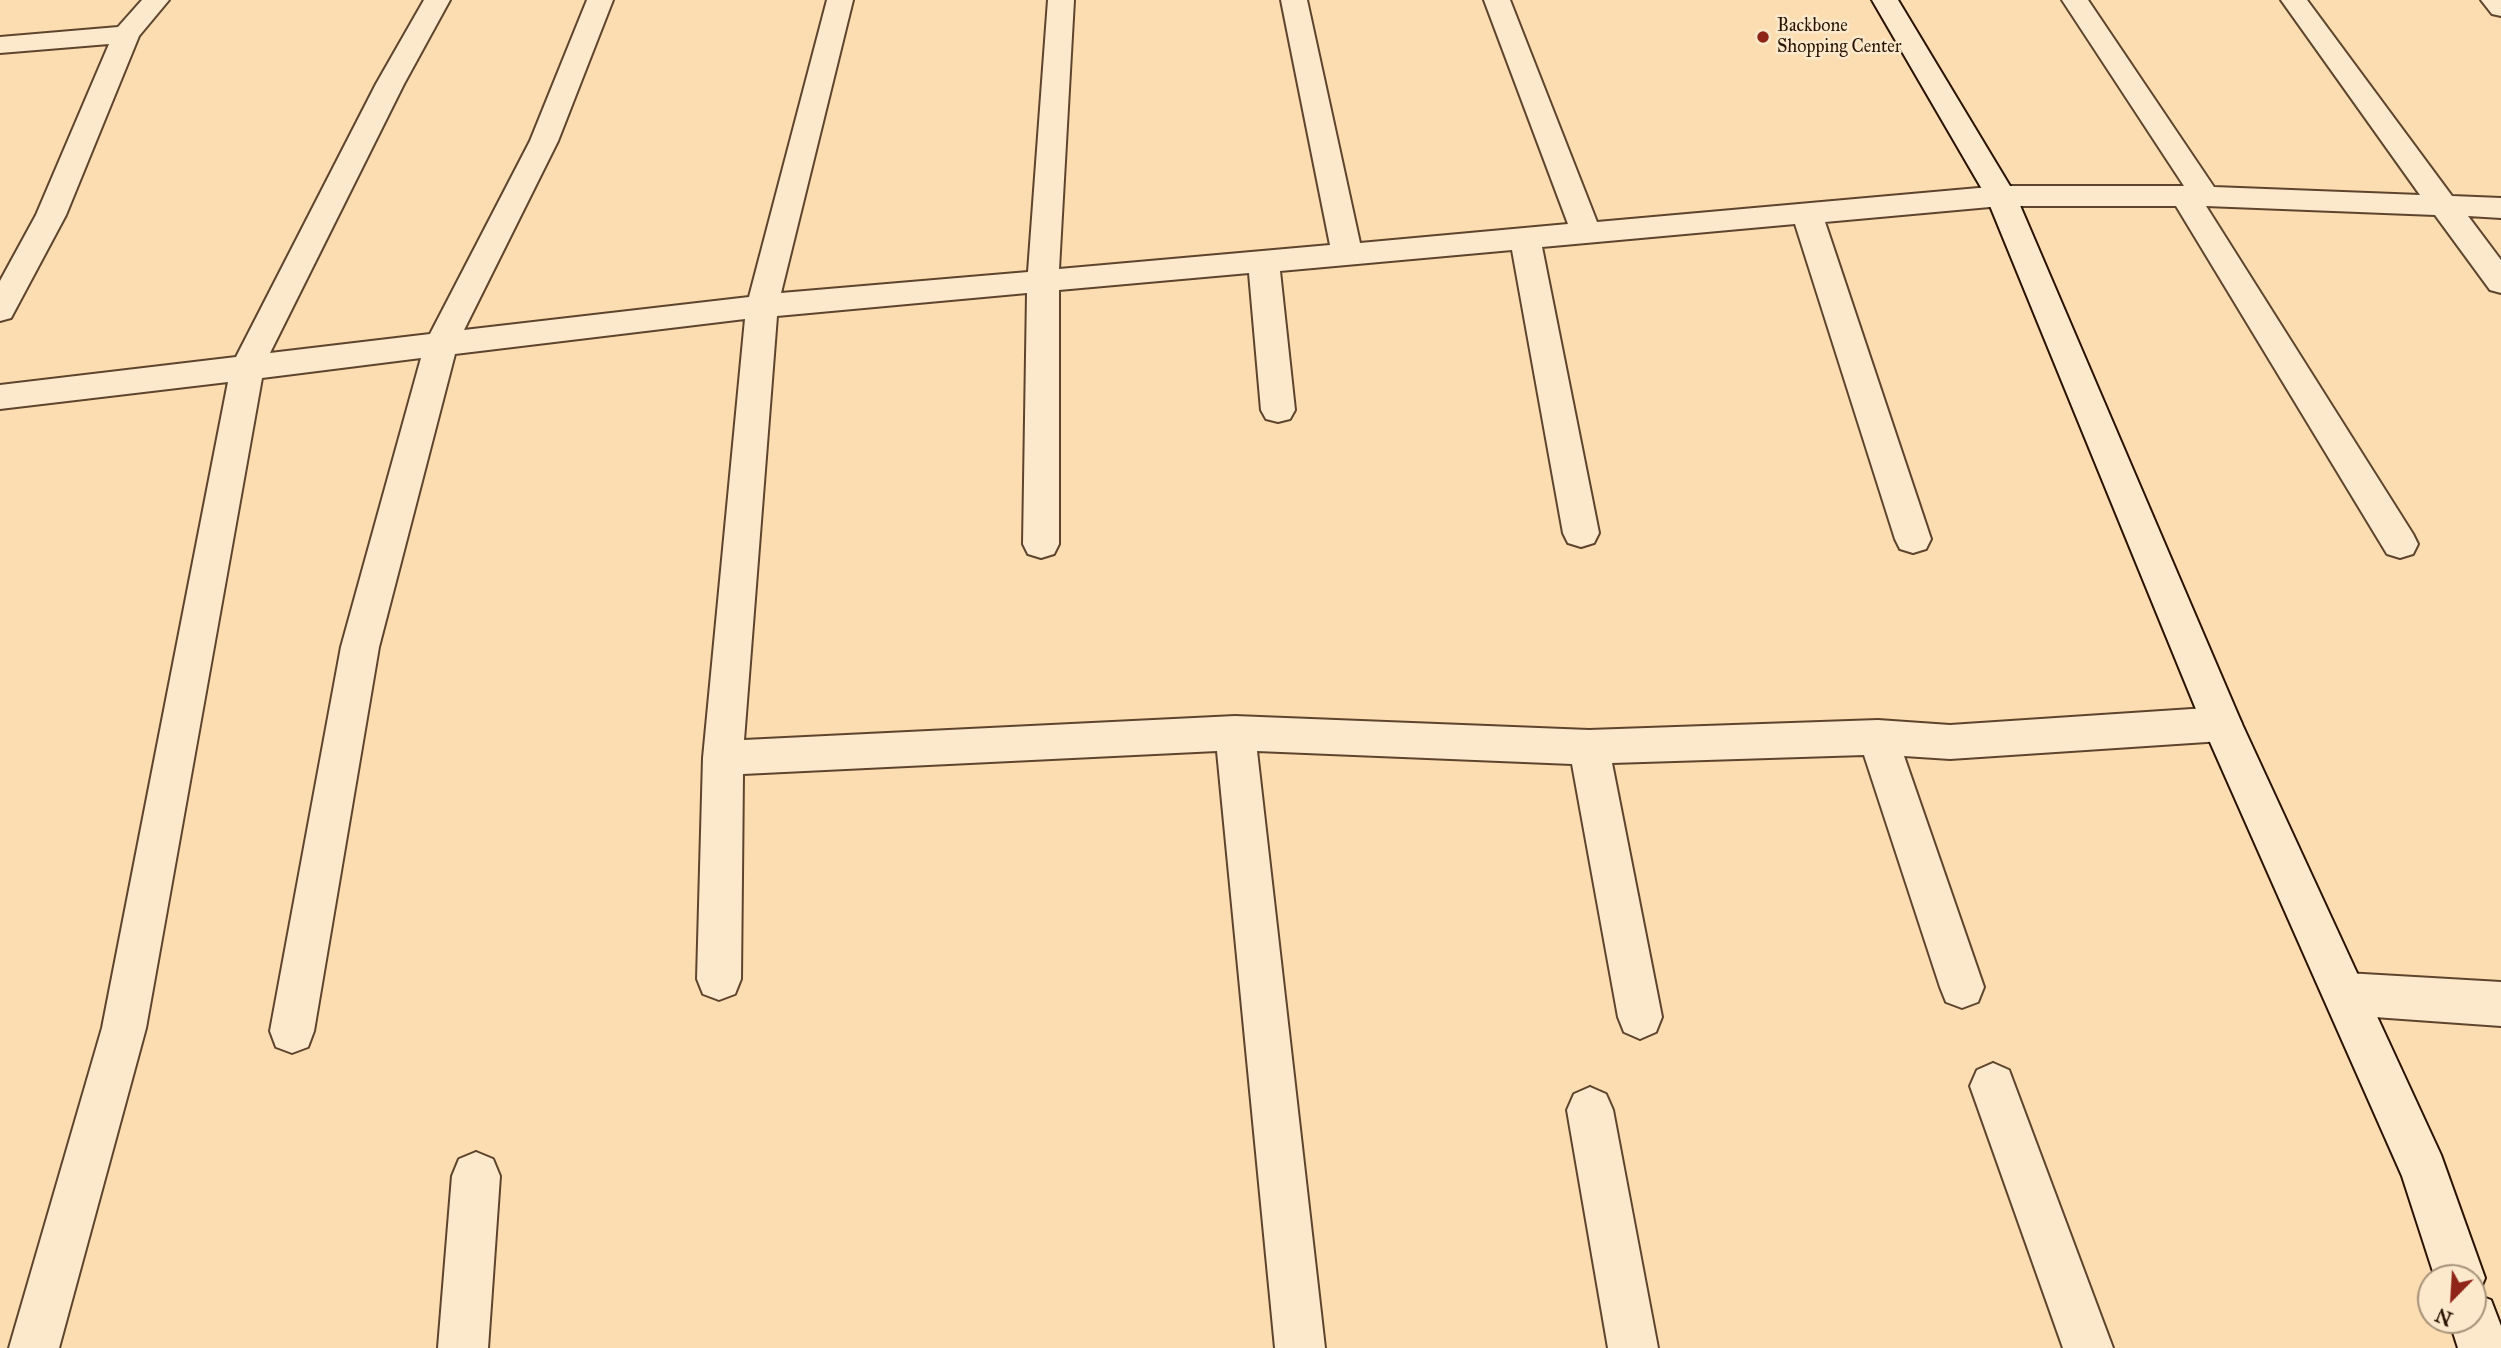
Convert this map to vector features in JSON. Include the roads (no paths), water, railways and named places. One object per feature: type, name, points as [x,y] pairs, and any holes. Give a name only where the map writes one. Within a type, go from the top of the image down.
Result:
[{"type":"street","points":[[0,310],[51,215],[126,34],[156,0]]},
{"type":"street","points":[[34,1348],[124,1028],[247,367],[390,84],[437,0]]},
{"type":"street","points":[[292,1031],[360,646],[441,344],[544,141],[600,0]]},
{"type":"street","points":[[719,979],[723,758],[762,306],[840,0]]},
{"type":"street","points":[[1041,544],[1043,281],[1061,0]]},
{"type":"street","points":[[1294,0],[1347,254]]},
{"type":"street","points":[[1497,0],[1586,232]]},
{"type":"street","points":[[1885,0],[2001,196],[2222,724],[2424,1171],[2454,1264]]},
{"type":"street","points":[[2075,0],[2196,197],[2400,544]]},
{"type":"street","points":[[2294,0],[2501,282]]},
{"type":"street","points":[[2494,0],[2501,8]]},
{"type":"street","points":[[0,45],[126,34]]},
{"type":"street","points":[[0,397],[762,306],[2001,196],[2196,197],[2501,208]]},
{"type":"street","points":[[1807,213],[1913,538]]},
{"type":"street","points":[[1525,237],[1581,533]]},
{"type":"street","points":[[1263,261],[1278,410]]},
{"type":"street","points":[[723,758],[1235,733],[1589,747],[1878,737],[1950,742],[2222,724]]},
{"type":"street","points":[[1235,733],[1300,1348]]},
{"type":"street","points":[[1878,737],[1962,987]]},
{"type":"street","points":[[1589,747],[1640,1017]]},
{"type":"street","points":[[2346,994],[2501,1004]]},
{"type":"street","points":[[1993,1086],[2088,1348]]},
{"type":"street","points":[[1590,1110],[1633,1348]]},
{"type":"street","points":[[463,1348],[476,1176]]},
{"type":"place","name":"Backbone Shopping Center","points":[[1763,37]]}]
